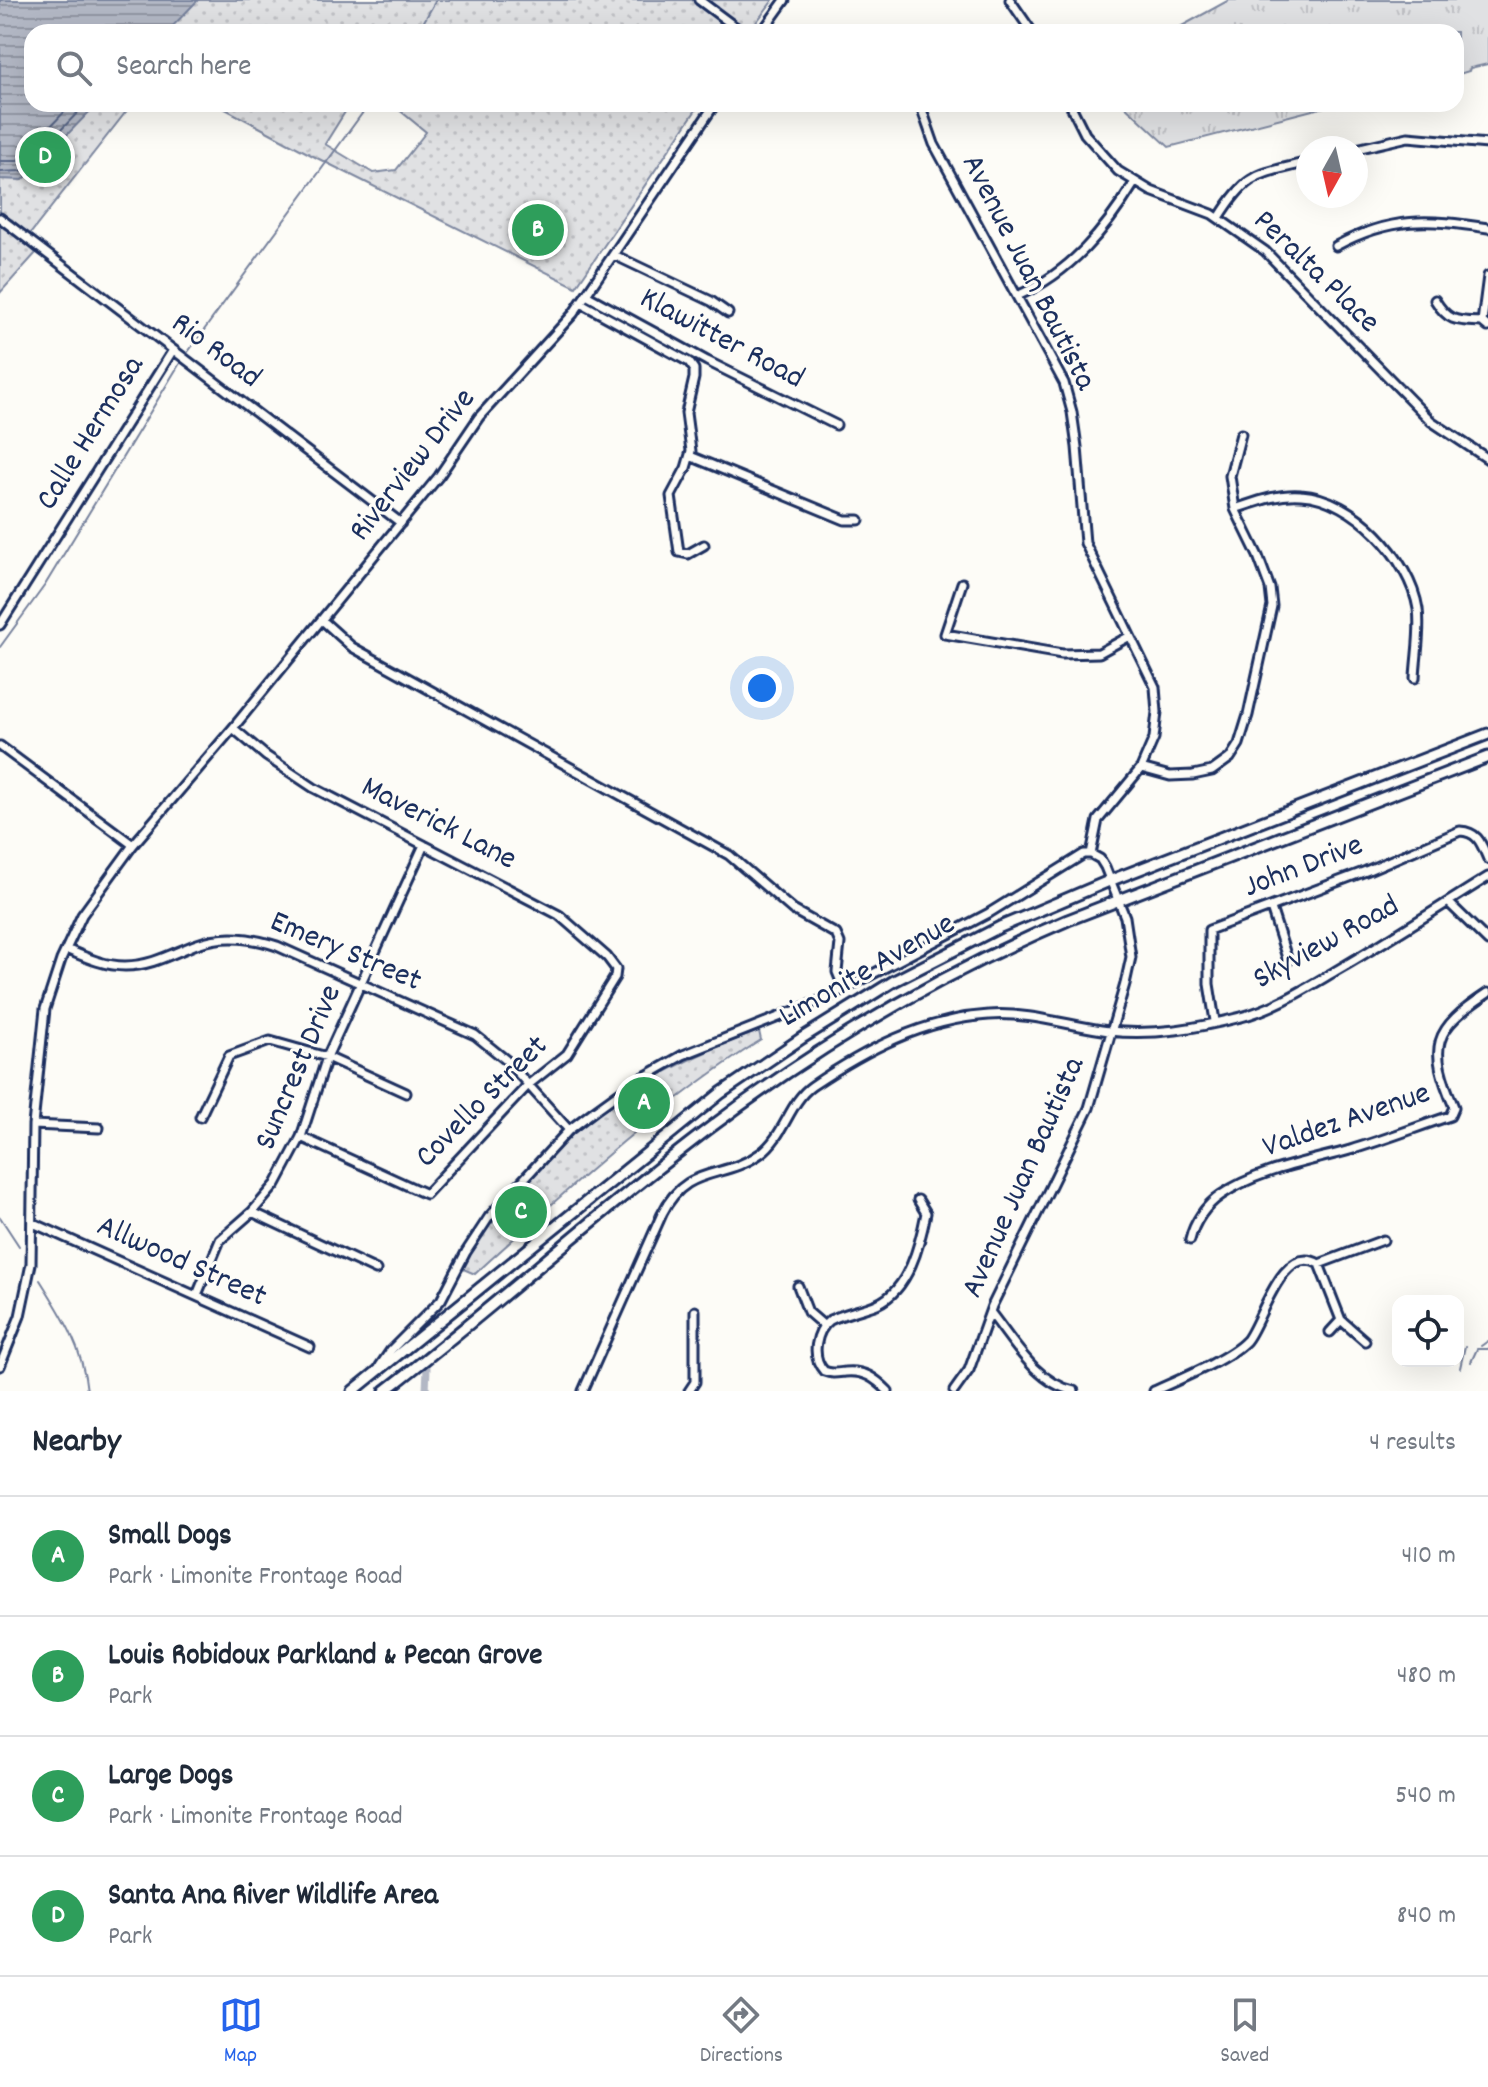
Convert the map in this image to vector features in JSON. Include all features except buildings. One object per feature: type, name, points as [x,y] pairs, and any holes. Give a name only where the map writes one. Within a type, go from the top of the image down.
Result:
[{"type":"main road","name":"Limonite Avenue","points":[[353,1391],[674,1129],[762,1064],[894,981],[1000,927],[1109,881],[1488,734]]},
{"type":"main road","name":"Limonite Avenue","points":[[385,1391],[709,1128],[814,1054],[921,991],[1041,931],[1488,757]]},
{"type":"street","points":[[699,0],[731,24]]},
{"type":"street","points":[[768,24],[785,0]]},
{"type":"street","points":[[1010,0],[1026,24]]},
{"type":"street","name":"Riverview Drive","points":[[0,1366],[20,1316],[27,1286],[33,1223],[33,1125],[45,1009],[66,949],[93,897],[439,476],[479,417],[583,299],[710,112]]},
{"type":"street","name":"Avenue Juan Bautista","points":[[923,112],[934,144],[1064,383],[1077,447],[1085,543],[1155,687],[1157,712],[1154,738],[1141,768],[1098,820],[1091,854],[1100,859],[1118,900],[1129,932],[1131,957],[1096,1089],[1084,1120],[990,1312],[969,1370],[954,1391]]},
{"type":"street","name":"Peralta Place","points":[[1074,112],[1085,134],[1105,159],[1135,182],[1219,218],[1265,251],[1431,421],[1488,459]]},
{"type":"street","points":[[1368,146],[1408,137],[1488,144]]},
{"type":"street","points":[[1219,218],[1239,187],[1265,172],[1296,165]]},
{"type":"street","points":[[1017,296],[1040,286],[1075,259],[1102,232],[1135,182]]},
{"type":"street","name":"Rio Road","points":[[0,218],[401,523]]},
{"type":"street","points":[[1336,246],[1358,234],[1414,220],[1488,228]]},
{"type":"street","points":[[614,255],[711,301],[728,313]]},
{"type":"street","points":[[1435,300],[1441,311],[1451,319],[1485,324],[1488,276]]},
{"type":"street","points":[[583,299],[691,364],[694,369],[686,413],[690,456],[671,496],[678,550],[683,555],[704,545]]},
{"type":"street","name":"Klawitter Road","points":[[583,299],[836,425]]},
{"type":"street","name":"Calle Hermosa","points":[[0,625],[176,352]]},
{"type":"street","points":[[691,364],[696,355]]},
{"type":"street","points":[[1141,768],[1170,776],[1212,771],[1230,758],[1239,744],[1248,715],[1272,606],[1270,588],[1258,556],[1235,509],[1230,476],[1241,434]]},
{"type":"street","points":[[690,456],[845,520],[859,520]]},
{"type":"street","points":[[1235,509],[1278,496],[1301,495],[1327,499],[1347,509],[1366,526],[1396,557],[1414,593],[1419,635],[1415,678]]},
{"type":"street","points":[[962,583],[945,634],[1062,654],[1099,653],[1130,636]]},
{"type":"street","points":[[322,620],[352,647],[729,855],[793,910],[836,934],[840,943],[837,972],[844,989]]},
{"type":"street","name":"Maverick Lane","points":[[233,728],[266,756],[314,788],[559,915],[607,957],[616,969]]},
{"type":"street","points":[[0,746],[133,845]]},
{"type":"street","name":"John Drive","points":[[1215,1021],[1209,984],[1209,930],[1366,871],[1460,831],[1470,831],[1478,837],[1488,859]]},
{"type":"street","name":"Suncrest Drive","points":[[197,1295],[220,1240],[252,1212],[276,1184],[301,1137],[327,1057],[424,845]]},
{"type":"street","points":[[374,1374],[391,1350],[441,1300],[489,1217],[569,1130],[630,1085],[714,1041],[800,1010],[844,989],[989,913],[1084,854],[1091,854]]},
{"type":"street","name":"Skyview Road","points":[[583,1391],[662,1214],[675,1193],[694,1179],[734,1167],[761,1153],[780,1134],[805,1092],[873,1049],[926,1026],[990,1015],[1048,1019],[1113,1031],[1193,1029],[1215,1021],[1241,1017],[1273,1006],[1360,957],[1488,877]]},
{"type":"street","points":[[1448,902],[1488,941]]},
{"type":"street","points":[[1271,908],[1288,961]]},
{"type":"street","name":"Emery Street","points":[[66,949],[108,964],[135,965],[161,959],[213,939],[248,938],[277,946],[475,1035],[506,1060],[569,1130]]},
{"type":"street","name":"Covello Street","points":[[301,1137],[426,1194],[528,1085],[567,1054],[615,977],[616,969]]},
{"type":"street","name":"Valdez Avenue","points":[[1190,1240],[1198,1219],[1207,1207],[1235,1187],[1271,1172],[1356,1148],[1450,1116],[1454,1107],[1437,1057],[1440,1040],[1449,1024],[1467,1006],[1488,993]]},
{"type":"street","points":[[200,1117],[229,1056],[270,1041],[327,1057],[406,1093]]},
{"type":"street","points":[[33,1125],[99,1128]]},
{"type":"street","points":[[888,1391],[866,1374],[832,1374],[824,1371],[816,1358],[816,1346],[823,1325],[841,1315],[879,1303],[892,1295],[901,1284],[922,1234],[926,1213],[918,1200]]},
{"type":"street","points":[[252,1212],[376,1270]]},
{"type":"street","name":"Allwood Street","points":[[33,1223],[310,1347]]},
{"type":"street","points":[[1154,1391],[1238,1347],[1251,1334],[1260,1312],[1287,1271],[1309,1261],[1319,1264],[1383,1240]]},
{"type":"street","points":[[1319,1264],[1341,1320],[1365,1341]]},
{"type":"street","points":[[798,1286],[808,1312],[823,1325]]},
{"type":"street","points":[[689,1391],[695,1382],[695,1311]]},
{"type":"street","points":[[990,1312],[1041,1374],[1055,1385],[1074,1391]]},
{"type":"street","points":[[1330,1332],[1341,1320]]},
{"type":"green space","points":[[0,0],[773,0],[755,24],[24,24],[24,112],[126,112],[24,242],[36,253],[0,293]]},
{"type":"green space","points":[[1229,0],[1488,0],[1488,64],[1464,73],[1464,24],[1186,24]]},
{"type":"green space","points":[[231,112],[345,112],[325,144],[373,173],[396,170],[426,132],[402,112],[695,112],[576,287]]},
{"type":"green space","points":[[1132,112],[1305,112],[1169,147]]},
{"type":"green space","points":[[759,1031],[761,1040],[648,1122],[475,1274],[461,1268],[517,1188],[588,1122],[670,1070]]},
{"type":"water","points":[[0,0],[198,0],[175,24],[24,24],[24,112],[89,112],[23,180],[0,179]]},
{"type":"waterway","points":[[422,24],[436,0]]},
{"type":"waterway","points":[[188,352],[363,112]]},
{"type":"waterway","points":[[0,647],[45,585],[180,363]]},
{"type":"waterway","points":[[0,1217],[19,1246]]},
{"type":"waterway","points":[[40,1280],[76,1346],[87,1391]]},
{"type":"waterway","points":[[1481,1346],[1488,1341]]},
{"type":"waterway","points":[[1460,1368],[1465,1346]]},
{"type":"waterway","points":[[1471,1362],[1477,1349],[1488,1349]]},
{"type":"waterway","points":[[426,1391],[427,1368]]},
{"type":"place","name":"Santa Ana River Wildlife Area","points":[[45,157]]},
{"type":"place","name":"Louis Robidoux Parkland & Pecan Grove","points":[[538,230]]},
{"type":"place","name":"Small Dogs","points":[[644,1103]]},
{"type":"place","name":"Large Dogs","points":[[521,1212]]}]
